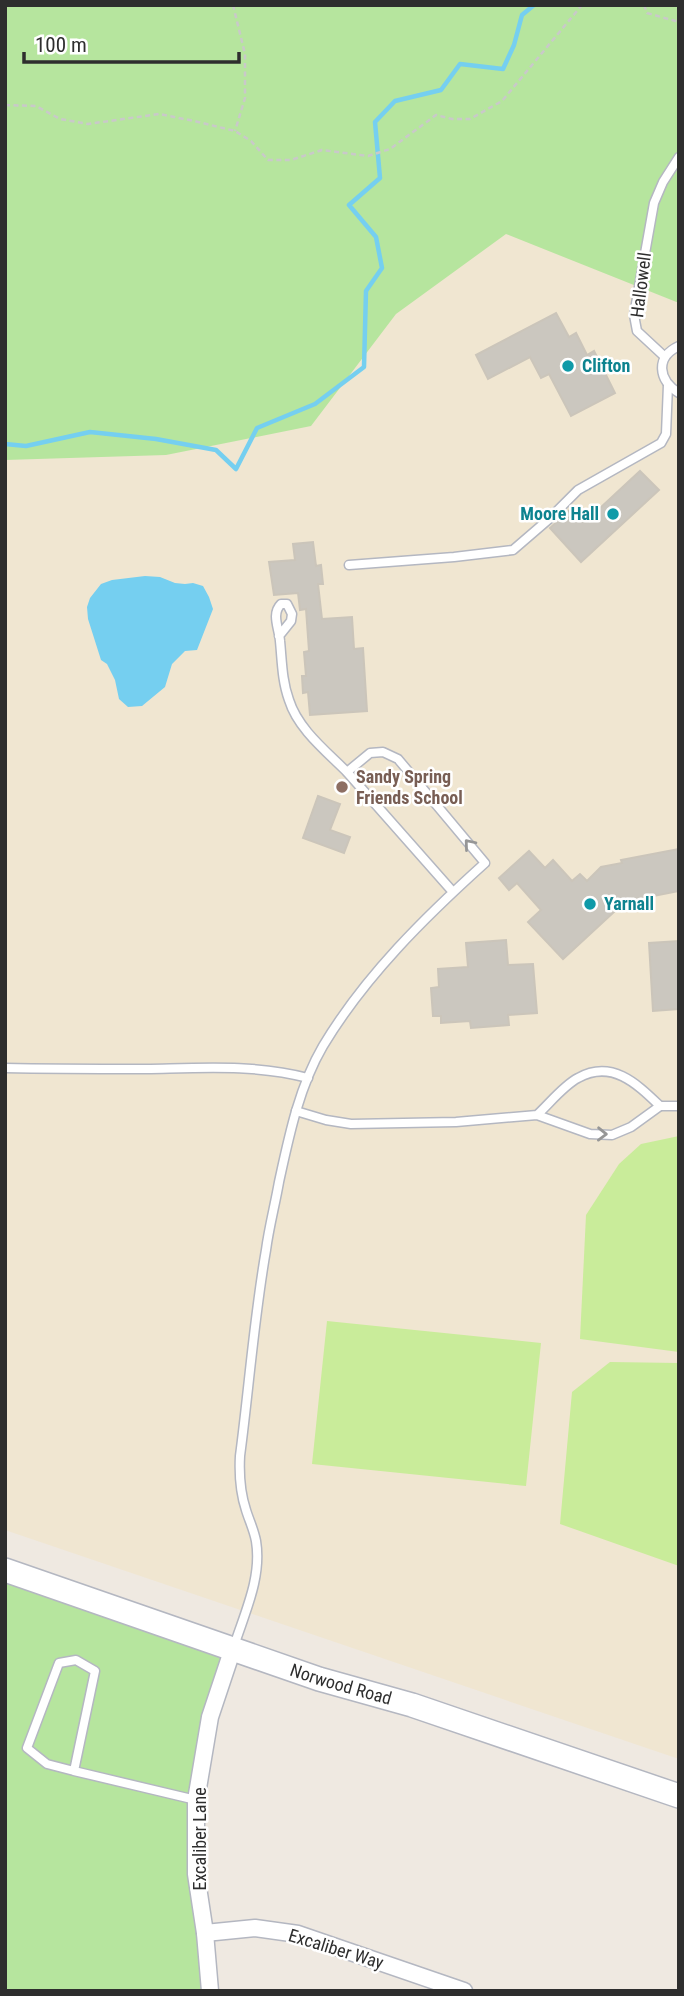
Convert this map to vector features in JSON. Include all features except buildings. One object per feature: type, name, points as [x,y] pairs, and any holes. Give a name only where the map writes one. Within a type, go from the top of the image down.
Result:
[{"type":"main road","name":"Norwood Road","points":[[5,1570],[319,1679],[412,1705],[679,1796]]},
{"type":"street","name":"Excaliber Lane","points":[[209,1991],[205,1933],[196,1874],[196,1800],[210,1717],[233,1648]]},
{"type":"street","name":"Excaliber Way","points":[[205,1933],[254,1928],[298,1934],[464,1991]]},
{"type":"lane","name":"Hallowell","points":[[665,357],[637,331],[634,315],[654,203],[663,181],[679,157]]},
{"type":"lane","points":[[349,565],[513,550],[578,490],[661,443],[666,434],[668,385],[662,372],[665,357],[679,346]]},
{"type":"lane","points":[[668,385],[679,393]]},
{"type":"lane","points":[[279,636],[283,681],[289,703],[303,725],[453,892]]},
{"type":"lane","points":[[233,1648],[255,1582],[258,1560],[256,1538],[239,1481],[240,1456],[265,1251],[296,1111],[308,1077],[323,1047],[348,1008],[385,963],[453,892],[485,863],[398,759],[383,752],[370,753],[347,772]]},
{"type":"lane","points":[[5,1068],[94,1070],[234,1067],[282,1071],[308,1077]]},
{"type":"lane","points":[[537,1115],[577,1078],[594,1071],[611,1071],[637,1084],[660,1106]]},
{"type":"lane","points":[[296,1111],[351,1124],[456,1122],[537,1115],[590,1133],[612,1135],[631,1127],[660,1106],[679,1106]]},
{"type":"lane","points":[[74,1770],[95,1671],[76,1660],[59,1663],[27,1748],[47,1764],[196,1800]]},
{"type":"path","points":[[233,5],[246,54],[245,98],[235,131]]},
{"type":"path","points":[[5,105],[36,106],[60,119],[88,124],[159,114],[235,131],[251,141],[268,160],[291,160],[322,150],[368,156],[387,150],[436,115],[470,119],[502,101],[582,5]]},
{"type":"path","points":[[644,5],[647,13],[679,22]]},
{"type":"shaded area","name":"Sandy Spring Friends School","points":[[5,5],[679,45],[679,1759],[5,1530]]},
{"type":"green space","points":[[5,5],[679,5],[679,303],[506,234],[396,314],[311,426],[166,455],[5,460]]},
{"type":"green space","points":[[679,1136],[679,1352],[580,1339],[586,1215],[619,1164],[641,1144]]},
{"type":"green space","points":[[327,1321],[541,1343],[526,1486],[312,1464]]},
{"type":"green space","points":[[610,1362],[679,1363],[679,1566],[560,1524],[572,1392]]},
{"type":"green space","points":[[5,1570],[233,1648],[196,1800],[210,1991],[5,1991]]},
{"type":"water","points":[[145,576],[203,586],[213,609],[197,650],[185,651],[172,664],[165,687],[142,706],[128,707],[119,699],[115,680],[107,664],[101,660],[87,607],[90,598],[101,584]]},
{"type":"waterway","points":[[5,444],[26,446],[90,432],[156,439],[216,450],[236,469],[257,428],[315,404],[364,367],[366,291],[382,268],[376,237],[349,205],[380,178],[375,122],[395,101],[441,90],[460,64],[503,69],[514,45],[522,15],[534,5]]},
{"type":"place","name":"Clifton","points":[[568,366]]},
{"type":"place","name":"Moore Hall","points":[[613,514]]},
{"type":"place","name":"Sandy Spring Friends School","points":[[342,787]]},
{"type":"place","name":"Yarnall","points":[[590,904]]}]
